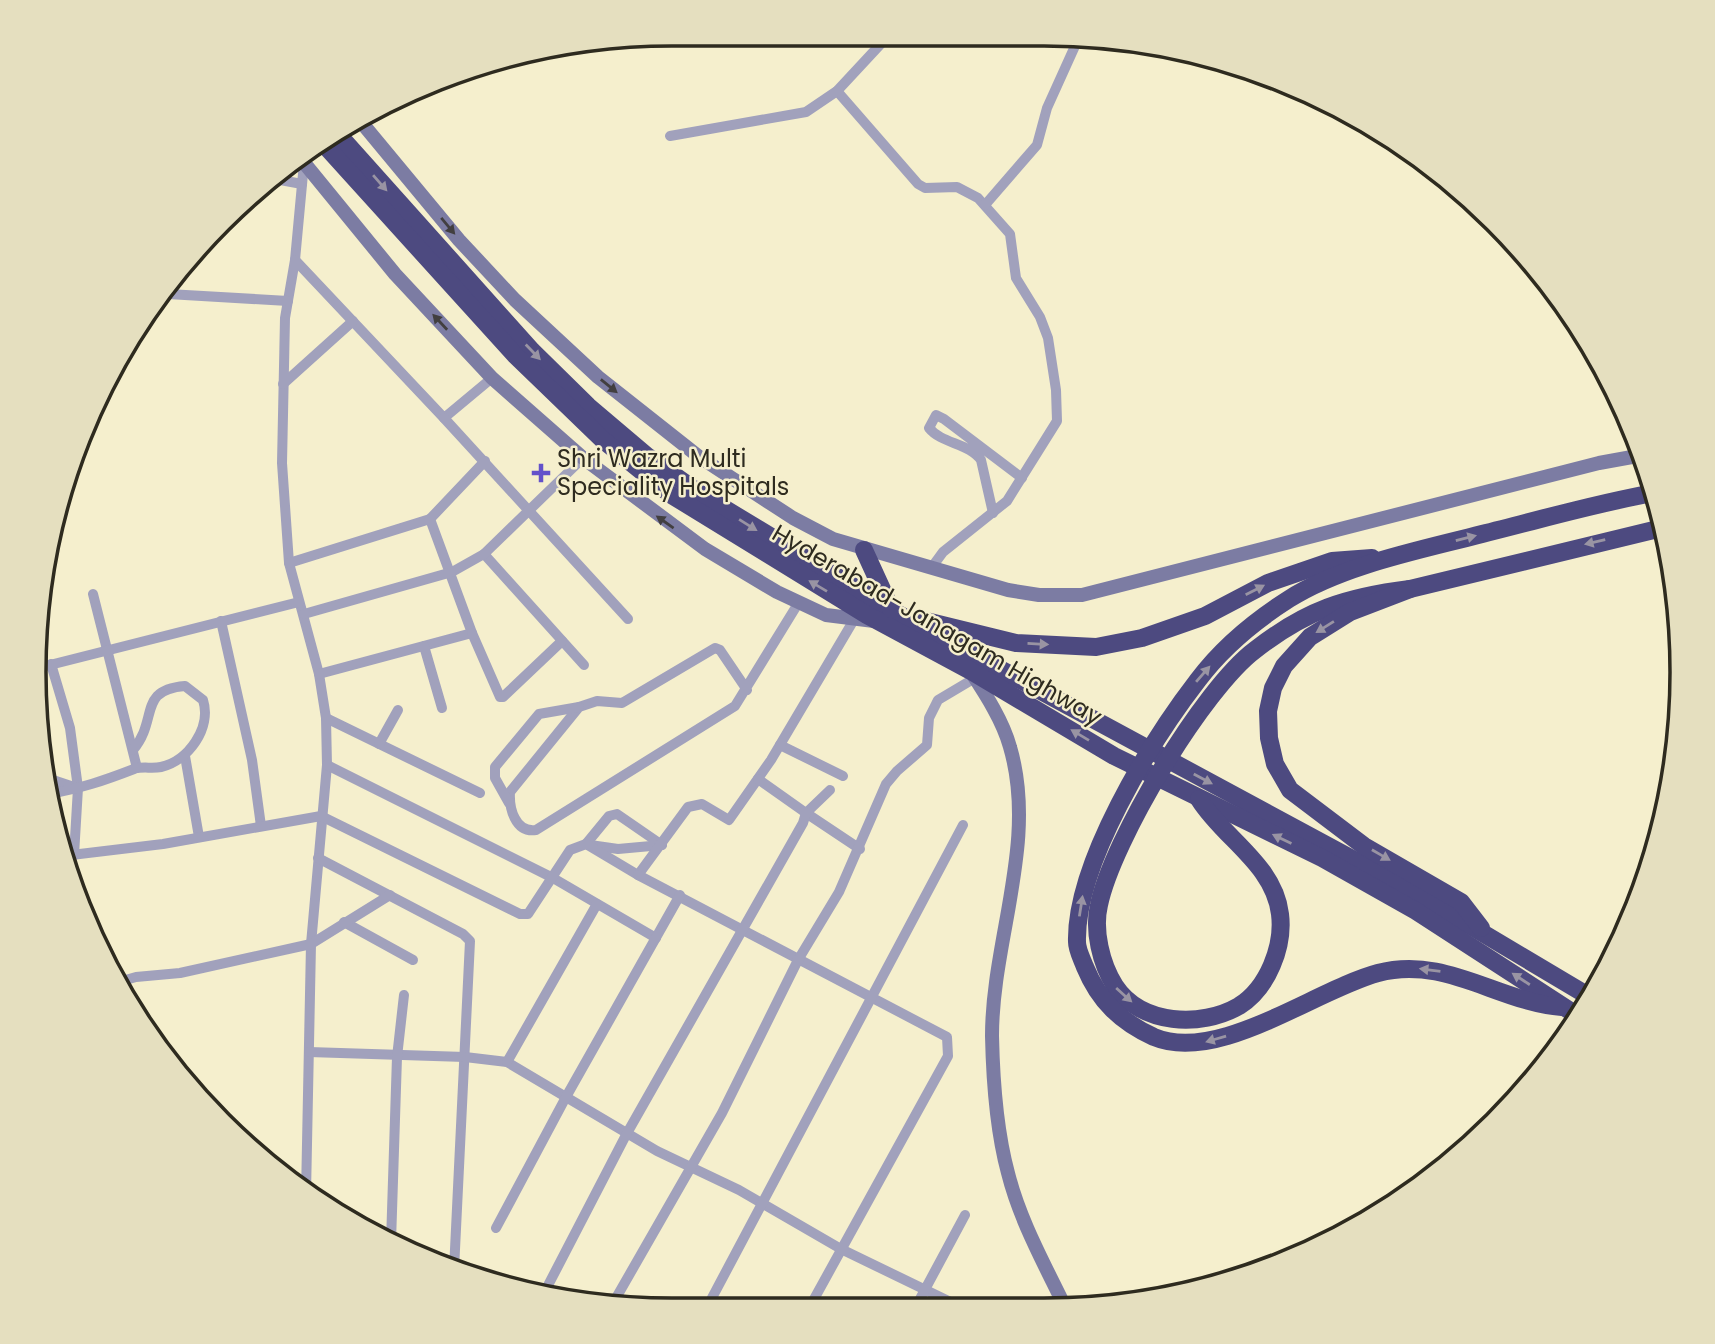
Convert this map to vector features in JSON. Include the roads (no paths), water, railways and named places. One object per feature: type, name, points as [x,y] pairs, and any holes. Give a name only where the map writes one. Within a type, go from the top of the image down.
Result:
[{"type":"highway","name":"Hyderabad-Janagam Highway","points":[[342,139],[426,236],[532,351],[587,405],[647,456],[702,495],[890,615],[973,674],[1114,756],[1322,858],[1416,911],[1570,1011]]},
{"type":"highway","name":"Hyderabad-Janagam Highway","points":[[329,148],[515,355],[603,440],[670,494],[890,615],[1417,894],[1582,992]]},
{"type":"highway","points":[[1569,1012],[1535,1005],[1456,975],[1403,968],[1377,973],[1320,995],[1250,1029],[1205,1042],[1159,1039],[1125,1023],[1095,991],[1076,945],[1081,899],[1128,789],[1199,678],[1233,641],[1291,597],[1400,555],[1644,496]]},
{"type":"highway","points":[[1198,797],[1209,814],[1266,875],[1280,912],[1279,947],[1265,980],[1241,1005],[1208,1018],[1171,1019],[1142,1010],[1115,986],[1099,946],[1098,906],[1115,860],[1182,737],[1214,691],[1253,651],[1298,620],[1340,601],[1409,589],[1653,530]]},
{"type":"highway","points":[[864,550],[890,615],[1016,643],[1096,647],[1142,638],[1205,615],[1268,583],[1332,561],[1400,555]]},
{"type":"highway","points":[[1409,589],[1350,612],[1310,637],[1284,666],[1273,688],[1268,711],[1269,738],[1275,764],[1290,790],[1364,846],[1461,902],[1487,936]]},
{"type":"street","points":[[670,136],[806,112],[837,90],[879,46]]},
{"type":"street","points":[[985,205],[1037,145],[1047,107],[1075,47]]},
{"type":"street","points":[[837,90],[918,184],[925,188],[957,187],[985,205],[1010,234],[1016,278],[1040,317],[1048,338],[1056,390],[1057,421],[1007,501],[943,552],[932,567]]},
{"type":"street","points":[[365,126],[459,240],[515,299],[598,377],[698,456],[793,518],[833,539],[1008,590],[1039,595],[1082,595],[1599,463],[1631,457]]},
{"type":"street","points":[[306,164],[395,274],[492,378],[583,458],[705,550],[799,603],[826,615],[855,618],[890,615]]},
{"type":"street","points":[[302,167],[295,260],[288,301],[282,463],[289,563],[319,674],[326,718],[327,765],[311,944],[306,1180]]},
{"type":"street","points":[[284,181],[302,184]]},
{"type":"street","points":[[295,260],[485,461],[528,512],[628,619]]},
{"type":"street","points":[[173,294],[288,301]]},
{"type":"street","points":[[283,384],[354,321]]},
{"type":"street","points":[[444,418],[492,378]]},
{"type":"street","points":[[993,513],[981,460],[976,454],[935,436],[929,428],[930,421],[936,415],[944,419],[1022,478]]},
{"type":"street","points":[[304,614],[452,572],[484,554],[583,458]]},
{"type":"street","points":[[289,563],[430,519],[485,461]]},
{"type":"street","points":[[430,519],[497,695],[503,697],[562,640]]},
{"type":"street","points":[[484,554],[584,665]]},
{"type":"street","points":[[93,594],[137,768]]},
{"type":"street","points":[[46,665],[299,602]]},
{"type":"street","points":[[747,690],[720,650],[715,648],[622,703],[597,701],[579,707],[544,711],[495,766],[495,778],[521,827],[528,831],[536,830],[734,706],[747,690],[799,603]]},
{"type":"street","points":[[638,875],[692,804],[702,804],[729,820],[780,745],[855,618]]},
{"type":"street","points":[[221,621],[252,760],[261,826]]},
{"type":"street","points":[[319,674],[472,633]]},
{"type":"street","points":[[424,646],[442,708]]},
{"type":"street","points":[[51,664],[70,728],[78,788],[70,843]]},
{"type":"street","points":[[617,1296],[722,1113],[797,960],[839,892],[886,784],[927,745],[932,708],[943,695],[973,674],[1010,746],[1018,785],[1019,836],[995,984],[992,1035],[995,1105],[1008,1173],[1033,1242],[1060,1298]]},
{"type":"street","points":[[58,792],[111,780],[137,768],[160,767],[185,756],[197,738],[205,711],[203,700],[194,689],[185,686],[162,690],[154,699],[148,726],[133,750]]},
{"type":"street","points":[[509,803],[510,792],[579,707]]},
{"type":"street","points":[[379,744],[398,710]]},
{"type":"street","points":[[326,718],[480,793]]},
{"type":"street","points":[[780,745],[843,776]]},
{"type":"street","points":[[185,756],[199,837]]},
{"type":"street","points":[[327,765],[553,878],[656,938]]},
{"type":"street","points":[[758,779],[860,849]]},
{"type":"street","points":[[56,781],[78,788]]},
{"type":"street","points":[[548,1286],[626,1135],[803,824],[806,813],[830,790]]},
{"type":"street","points":[[73,854],[199,837],[321,816],[520,914],[532,912],[570,850],[586,844],[610,816],[617,814],[662,845]]},
{"type":"street","points":[[712,1298],[964,825]]},
{"type":"street","points":[[586,844],[618,849],[662,845]]},
{"type":"street","points":[[586,844],[638,875],[680,895],[797,960],[942,1032],[947,1037],[948,1056],[814,1298]]},
{"type":"street","points":[[318,858],[463,934],[470,941],[465,1058],[451,1258]]},
{"type":"street","points":[[126,980],[180,973],[311,944],[390,895]]},
{"type":"street","points":[[496,1228],[680,895]]},
{"type":"street","points":[[507,1062],[597,904]]},
{"type":"street","points":[[344,922],[412,960]]},
{"type":"street","points":[[391,1232],[397,1056],[404,995]]},
{"type":"street","points":[[309,1052],[507,1062],[626,1135],[764,1204],[841,1249],[945,1298]]},
{"type":"street","points":[[921,1298],[965,1215]]},
{"type":"place","name":"Shri Wazra Multi Speciality Hospitals","points":[[541,473]]}]
